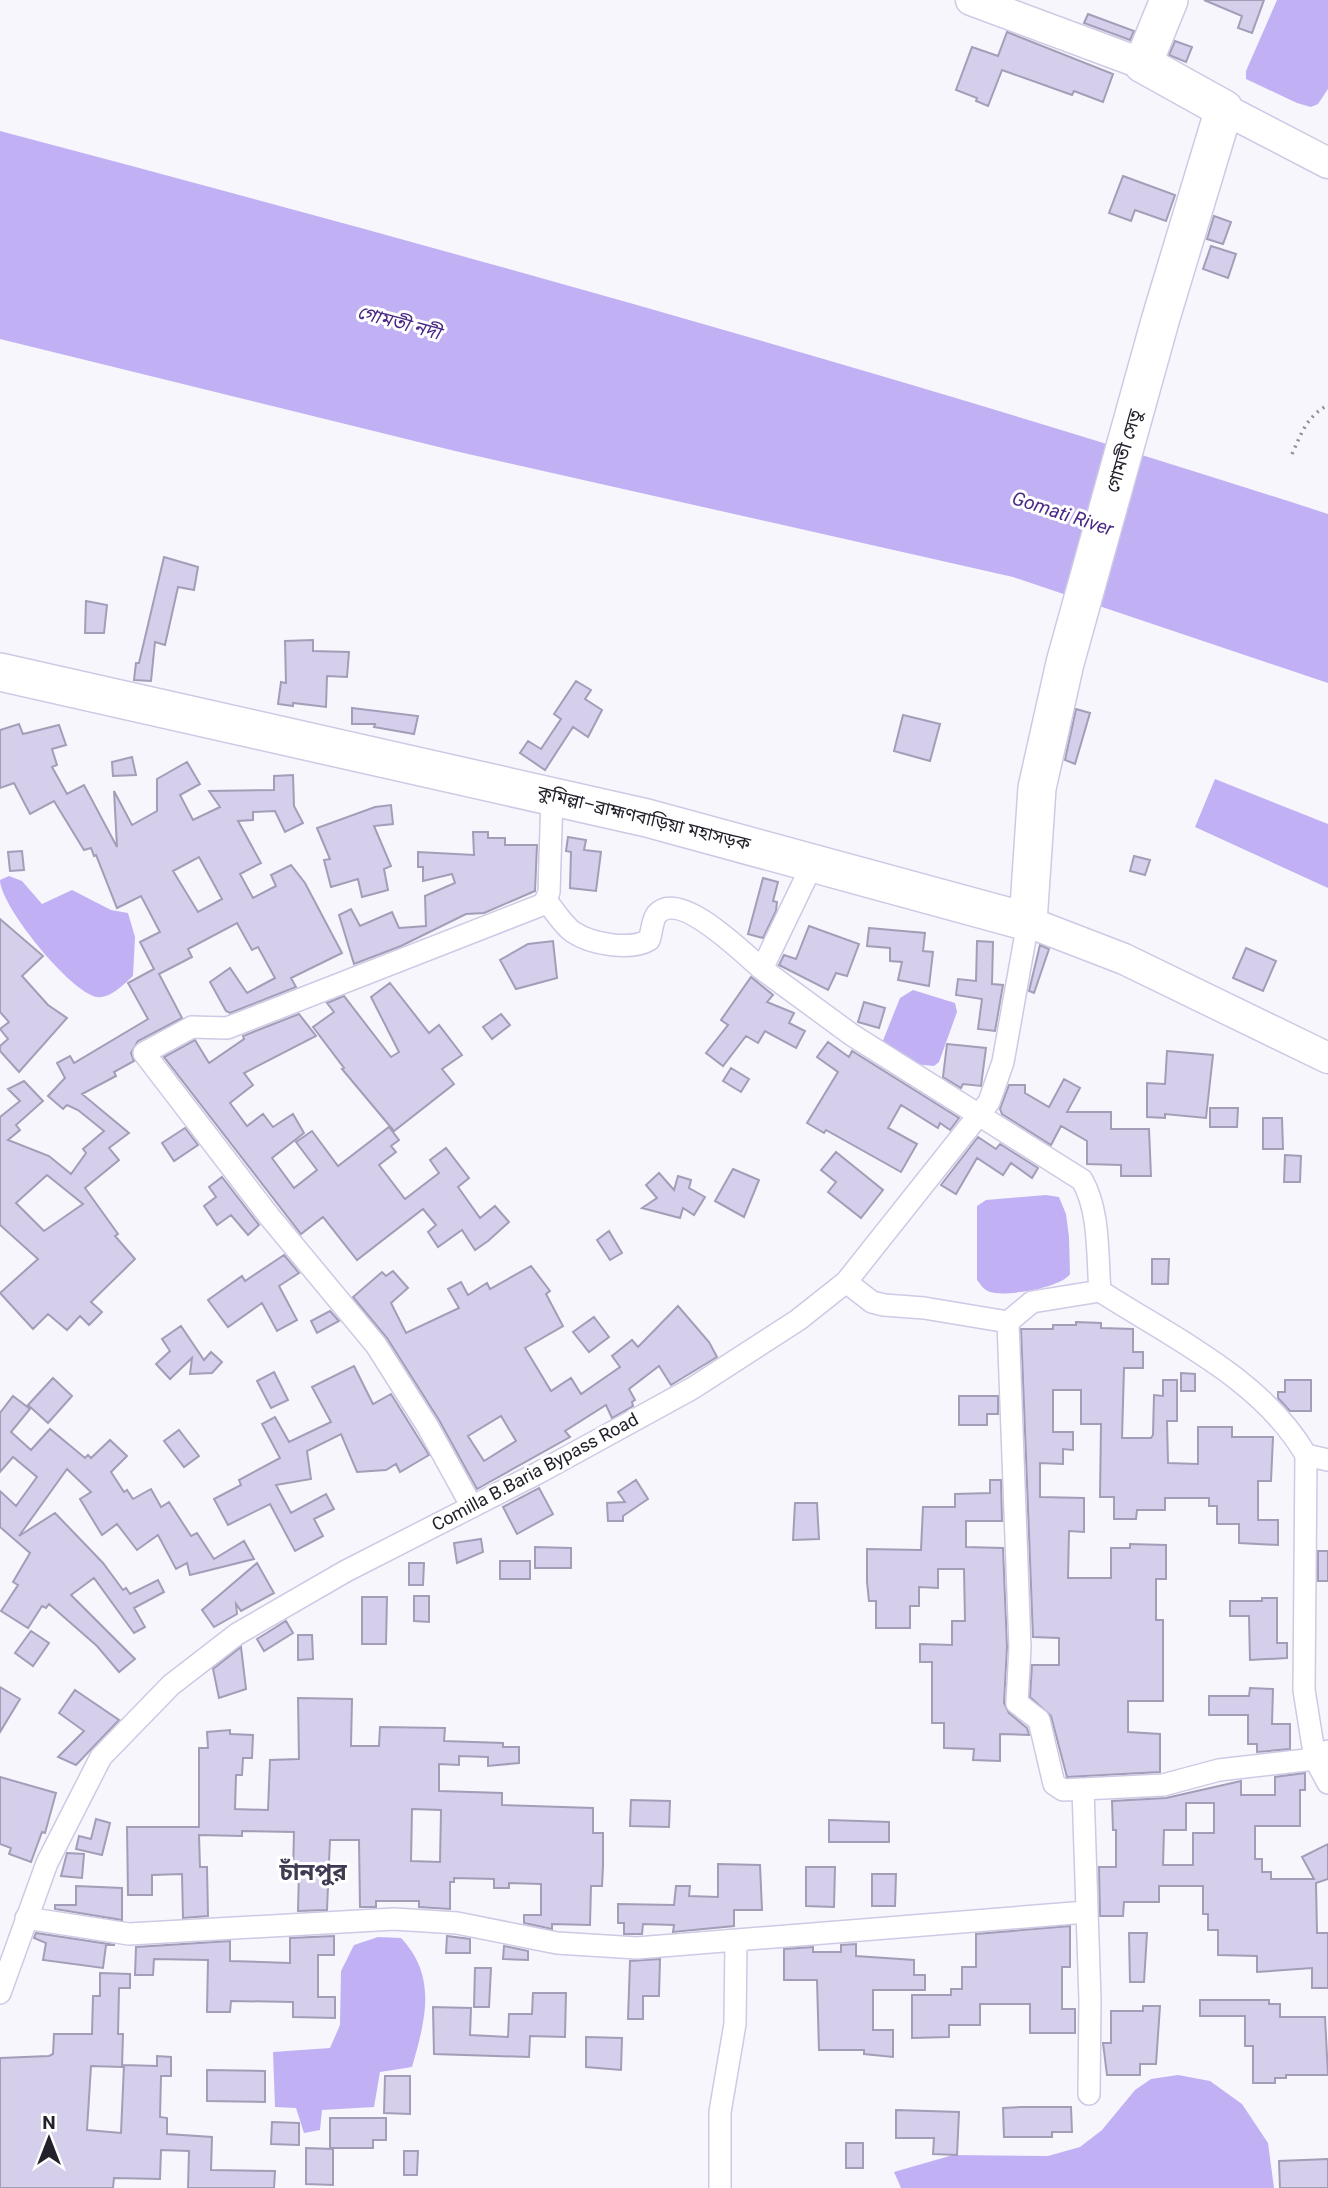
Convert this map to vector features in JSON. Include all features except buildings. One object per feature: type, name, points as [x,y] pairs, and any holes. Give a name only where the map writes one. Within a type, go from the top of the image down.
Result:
[{"type":"highway","points":[[1169,0],[1143,64],[1224,109]]},
{"type":"highway","name":"গোমতী সেতু","points":[[1028,922],[1037,788],[1065,663],[1160,321],[1224,109]]},
{"type":"highway","name":"কুমিল্লা–ব্রাহ্মণবাড়িয়া মহাসড়ক","points":[[0,672],[552,796],[814,861],[1028,922]]},
{"type":"street","points":[[971,0],[1143,64]]},
{"type":"street","points":[[1224,109],[1328,163]]},
{"type":"street","points":[[552,796],[547,902],[573,932],[597,941],[628,946],[649,940],[654,918],[664,908],[675,907],[693,914],[852,1035],[1082,1180],[1089,1192],[1093,1211],[1100,1291]]},
{"type":"street","points":[[762,969],[814,861]]},
{"type":"street","points":[[472,1507],[428,1427],[376,1345],[269,1216],[144,1052],[192,1027],[227,1028],[547,902]]},
{"type":"street","points":[[1028,922],[1124,959],[1328,1058]]},
{"type":"street","name":"Comilla B.Baria Bypass Road","points":[[0,1993],[15,1926],[101,1757],[172,1685],[237,1634],[265,1617],[346,1571],[472,1507],[693,1388],[798,1320],[846,1282],[982,1115],[1003,1062],[1028,922]]},
{"type":"street","points":[[846,1282],[872,1302],[884,1305],[924,1308],[1008,1322],[1032,1302],[1100,1291],[1242,1384],[1294,1435],[1306,1455],[1304,1690],[1328,1783]]},
{"type":"street","points":[[1008,1322],[1020,1647],[1017,1703],[1039,1720],[1054,1784],[1063,1790],[1163,1786],[1219,1770],[1322,1755]]},
{"type":"street","points":[[1306,1455],[1328,1460]]},
{"type":"street","points":[[1083,1789],[1090,2000],[1089,2094]]},
{"type":"street","points":[[15,1926],[129,1934],[394,1919],[457,1923],[557,1943],[637,1948],[1086,1912]]},
{"type":"street","points":[[720,2188],[720,2112],[735,2024],[736,1941]]},
{"type":"path","points":[[1292,454],[1307,422],[1317,411],[1328,405]]},
{"type":"water","points":[[1277,0],[1328,0],[1328,89],[1318,104],[1311,107],[1246,79],[1246,71]]},
{"type":"water","points":[[0,131],[667,314],[998,411],[1328,514],[1328,683],[1013,577],[455,451],[0,339]]},
{"type":"water","points":[[1215,779],[1328,824],[1328,888],[1195,827]]},
{"type":"water","points":[[9,876],[22,881],[42,904],[72,890],[111,910],[128,913],[135,937],[133,976],[102,997],[85,992],[71,981],[39,947],[12,909],[0,880]]},
{"type":"water","points":[[913,990],[955,1003],[957,1012],[939,1062],[934,1066],[914,1064],[882,1043],[900,998]]},
{"type":"water","points":[[1046,1195],[1059,1197],[1066,1214],[1070,1274],[1056,1283],[1032,1290],[997,1293],[986,1290],[977,1280],[977,1206],[986,1200]]},
{"type":"water","points":[[378,1937],[401,1938],[413,1953],[420,1968],[424,1984],[424,2016],[412,2067],[380,2072],[374,2107],[322,2110],[320,2130],[304,2133],[296,2108],[275,2107],[273,2052],[330,2048],[340,2025],[341,1971],[354,1945]]},
{"type":"water","points":[[1178,2075],[1210,2081],[1242,2104],[1268,2143],[1274,2188],[901,2188],[894,2172],[953,2155],[1048,2156],[1080,2147],[1102,2130],[1135,2090],[1151,2079]]},
{"type":"district","name":"চাঁনপুর","points":[[313,1872]]},
{"type":"water label","name":"গোমতী নদী","points":[[399,322]]},
{"type":"water label","name":"Gomati River","points":[[1063,513]]}]
